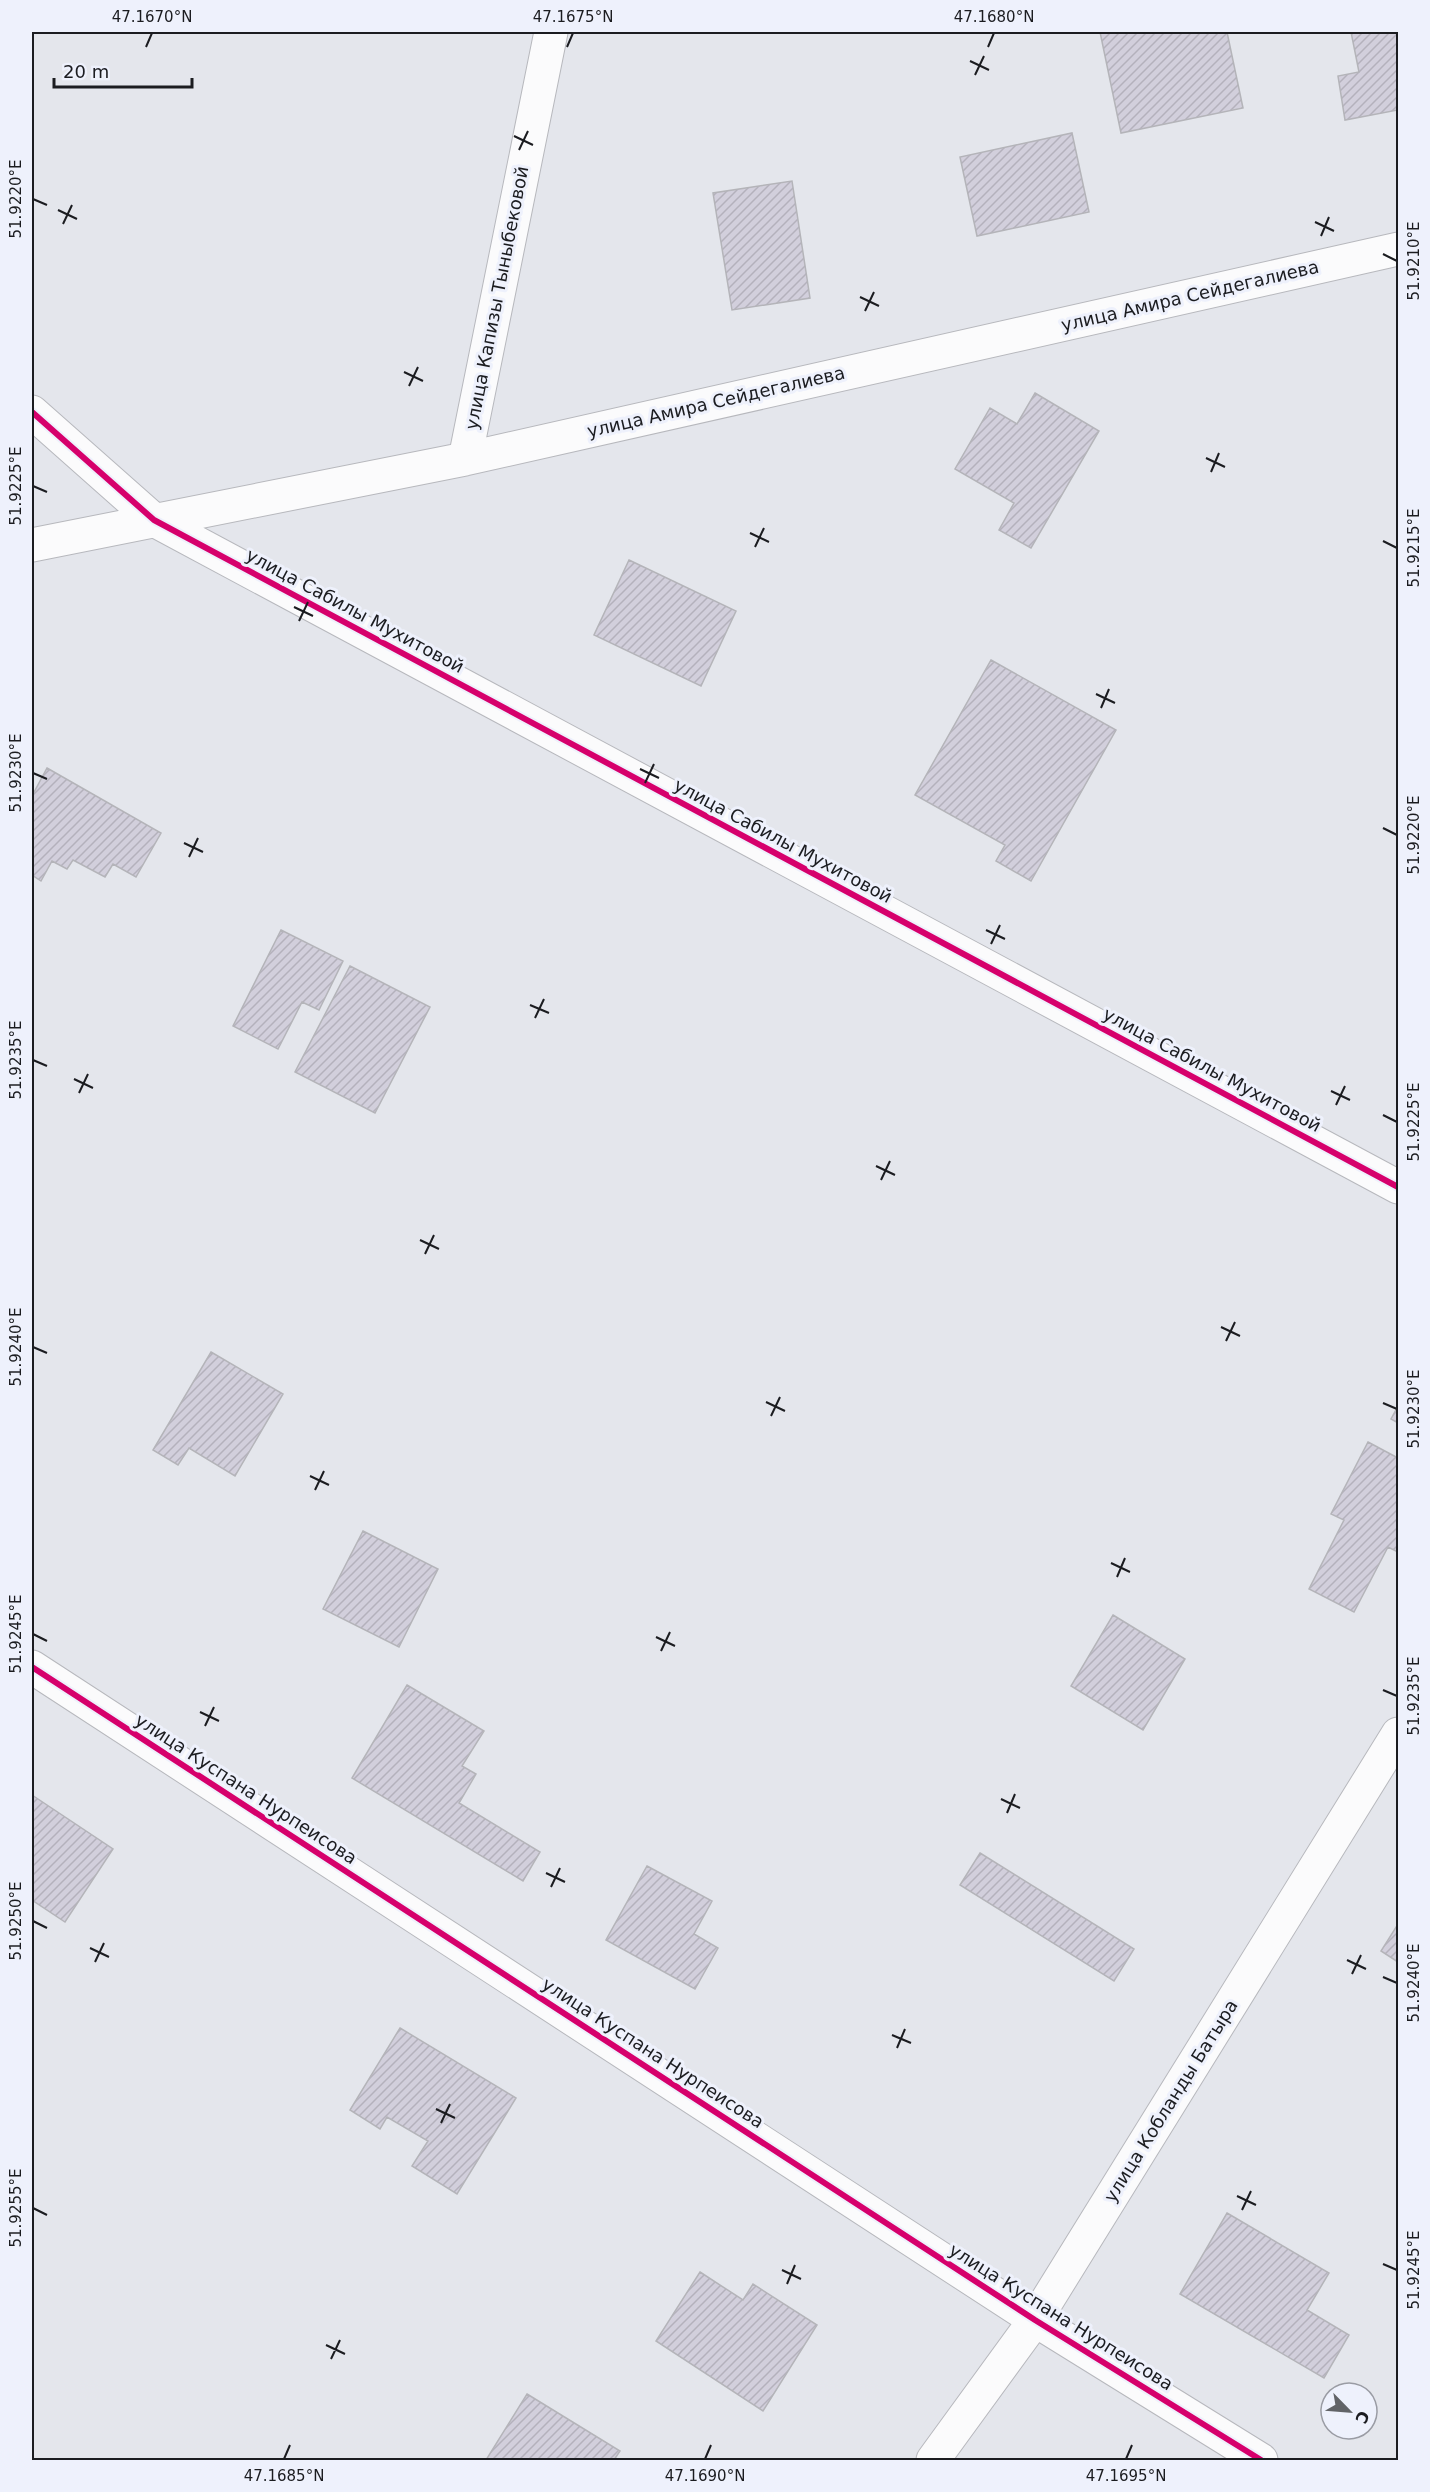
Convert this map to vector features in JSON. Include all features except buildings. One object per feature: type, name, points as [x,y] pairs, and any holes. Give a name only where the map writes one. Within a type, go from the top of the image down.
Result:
[{"type":"street","name":"улица Капизы Тыныбековой","points":[[465,459],[551,32]]},
{"type":"street","name":"улица Амира Сейдегалиева","points":[[32,545],[465,459],[1398,249]]},
{"type":"street","name":"улица Сабилы Мухитовой","points":[[32,412],[154,520],[1398,1187]]},
{"type":"street","name":"улица Куспана Нурпеисова","points":[[32,1667],[1035,2320],[1261,2460]]},
{"type":"street","name":"улица Кобланды Батыра","points":[[933,2460],[1035,2320],[1398,1734]]},
{"type":"cycle path","points":[[32,412],[154,520],[1398,1187]]},
{"type":"cycle path","points":[[32,1667],[1035,2320],[1261,2460]]}]
